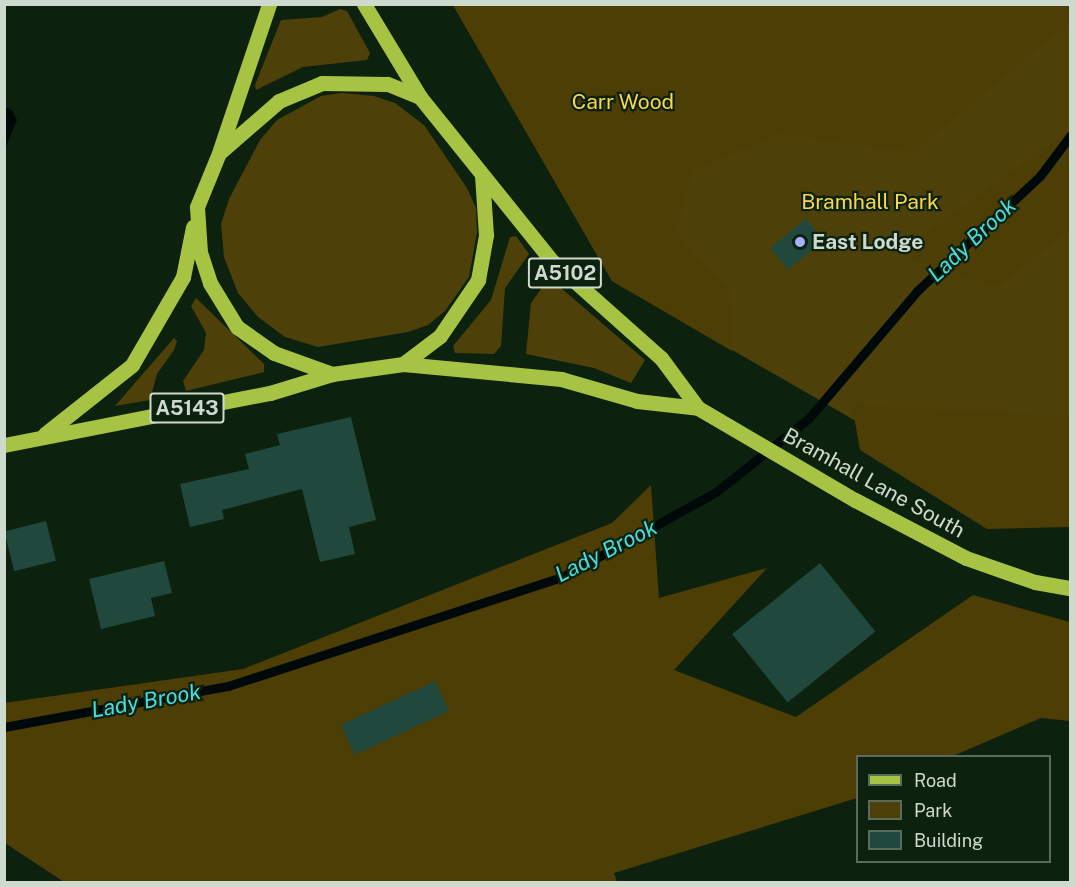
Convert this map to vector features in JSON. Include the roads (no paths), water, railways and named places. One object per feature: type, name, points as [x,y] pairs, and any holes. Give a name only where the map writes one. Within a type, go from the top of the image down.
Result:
[{"type":"main road","points":[[219,153],[268,4]]},
{"type":"main road","points":[[364,4],[420,97]]},
{"type":"main road","name":"A5143","points":[[4,445],[270,393],[332,374],[403,364],[441,336],[478,280],[486,235],[482,175],[456,138],[420,97],[387,84],[322,83],[272,106],[219,153],[197,207],[183,277],[132,365],[40,437]]},
{"type":"main road","name":"Bramhall Lane South","points":[[482,175],[552,261],[661,358],[698,408]]},
{"type":"main road","name":"A5143","points":[[197,207],[200,252],[210,283],[237,327],[274,353],[332,374]]},
{"type":"main road","name":"Bramhall Lane South","points":[[403,364],[561,379],[637,401],[698,408],[966,558],[1035,582],[1071,588]]},
{"type":"waterway","name":"Lady Brook","points":[[4,727],[228,686],[562,577],[716,492],[809,418],[917,291],[1040,176],[1070,136]]},
{"type":"place","name":"East Lodge","points":[[800,242]]},
{"type":"park label","name":"Carr Wood","points":[[623,102]]},
{"type":"park label","name":"Bramhall Park","points":[[870,202]]}]
